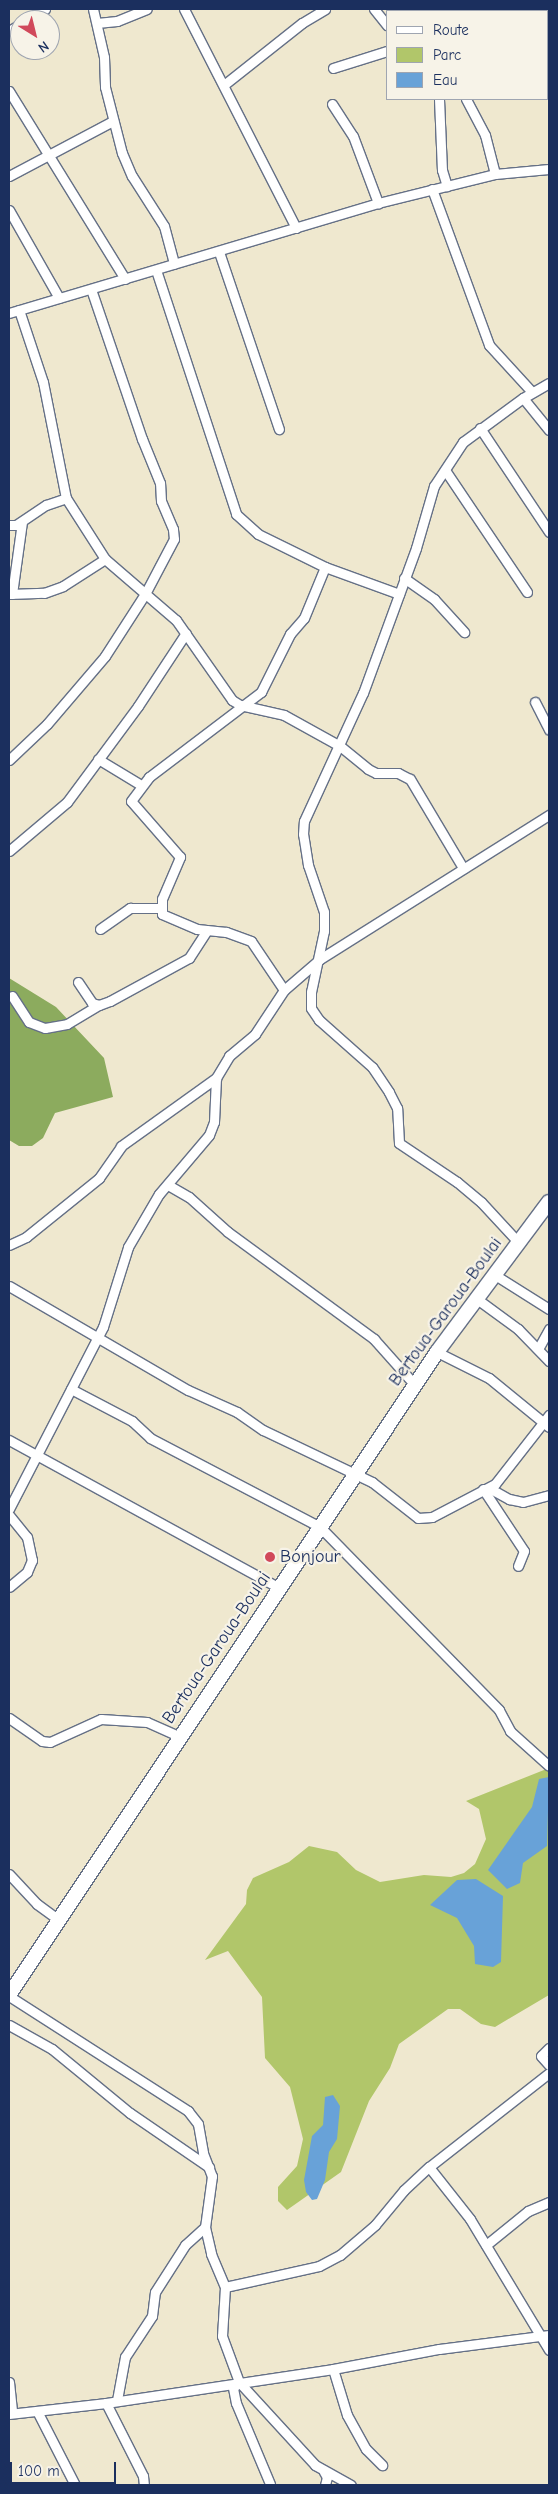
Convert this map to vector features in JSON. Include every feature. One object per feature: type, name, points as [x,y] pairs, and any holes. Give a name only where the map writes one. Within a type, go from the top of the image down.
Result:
[{"type":"highway","name":"Bertoua-Garoua-Boulai","points":[[9,1996],[58,1919],[437,1352],[519,1243],[544,1215],[549,1202]]},
{"type":"street","points":[[93,9],[104,57],[105,87],[126,165],[164,226],[174,264]]},
{"type":"street","points":[[97,23],[117,21],[147,9]]},
{"type":"street","points":[[184,9],[225,84],[296,228]]},
{"type":"street","points":[[225,84],[302,23],[325,9]]},
{"type":"street","points":[[374,9],[386,24]]},
{"type":"street","points":[[333,68],[386,51]]},
{"type":"street","points":[[9,91],[125,279]]},
{"type":"street","points":[[439,100],[442,170],[447,186]]},
{"type":"street","points":[[467,100],[485,135],[495,174]]},
{"type":"street","points":[[332,104],[353,136],[378,203]]},
{"type":"street","points":[[9,176],[113,120]]},
{"type":"street","points":[[9,313],[378,203],[495,174],[549,169]]},
{"type":"street","points":[[432,189],[489,345],[532,392]]},
{"type":"street","points":[[9,210],[59,298]]},
{"type":"street","points":[[218,252],[279,429]]},
{"type":"street","points":[[156,270],[236,514],[258,534],[325,567],[399,594]]},
{"type":"street","points":[[9,760],[74,694],[105,656],[145,594],[174,539],[173,529],[161,501],[160,482],[91,289]]},
{"type":"street","points":[[19,310],[43,382],[66,498],[105,559],[145,594],[166,609],[186,633],[226,694],[240,705],[284,716],[340,746],[368,770],[376,773],[398,773],[410,780],[463,868]]},
{"type":"street","points":[[519,1243],[481,1202],[399,1143],[397,1108],[389,1092],[372,1067],[319,1020],[312,1008],[311,992],[320,959],[324,912],[308,865],[303,834],[304,821],[363,693],[399,594],[434,486],[464,442],[480,428],[523,398],[549,383]]},
{"type":"street","points":[[523,398],[549,430]]},
{"type":"street","points":[[480,428],[549,532]]},
{"type":"street","points":[[445,470],[527,592]]},
{"type":"street","points":[[9,526],[22,522],[46,505],[66,498]]},
{"type":"street","points":[[22,522],[10,594],[44,593],[63,586],[105,559]]},
{"type":"street","points":[[284,990],[251,941],[226,932],[207,930],[172,921],[162,914],[160,908],[180,857],[133,806],[133,796],[141,785],[172,758],[227,720],[240,705],[261,692],[290,634],[304,618],[325,567]]},
{"type":"street","points":[[404,578],[434,599],[464,632]]},
{"type":"street","points":[[9,852],[67,802],[186,633]]},
{"type":"street","points":[[535,702],[549,730]]},
{"type":"street","points":[[98,758],[141,785]]},
{"type":"street","points":[[9,1245],[26,1237],[99,1178],[121,1146],[216,1078],[229,1056],[255,1034],[284,990],[320,959],[549,815]]},
{"type":"street","points":[[100,929],[130,908],[160,908]]},
{"type":"street","points":[[12,996],[29,1022],[45,1028],[67,1024],[189,958],[207,930]]},
{"type":"street","points":[[78,982],[92,1003],[99,1005]]},
{"type":"street","points":[[9,1509],[72,1389],[96,1338],[128,1247],[168,1185],[209,1135],[214,1122],[216,1078]]},
{"type":"street","points":[[168,1185],[189,1197],[228,1232],[374,1339],[415,1385]]},
{"type":"street","points":[[495,1275],[549,1309]]},
{"type":"street","points":[[9,1286],[96,1338],[145,1362],[188,1390],[237,1412],[264,1430],[372,1482],[418,1518],[432,1517],[486,1489],[548,1421],[489,1378],[437,1352]]},
{"type":"street","points":[[476,1299],[508,1320],[549,1361]]},
{"type":"street","points":[[538,1349],[549,1329]]},
{"type":"street","points":[[72,1389],[132,1421],[150,1438],[320,1527],[499,1710],[510,1731],[549,1766]]},
{"type":"street","points":[[9,1440],[279,1588]]},
{"type":"street","points":[[486,1489],[509,1499],[523,1502],[549,1495]]},
{"type":"street","points":[[486,1489],[524,1551],[518,1566]]},
{"type":"street","points":[[9,1515],[27,1537],[32,1560],[27,1572],[9,1587]]},
{"type":"street","points":[[9,1718],[42,1741],[50,1742],[101,1719],[147,1722],[180,1738]]},
{"type":"street","points":[[9,1874],[37,1904],[58,1919]]},
{"type":"street","points":[[9,1996],[188,2111],[198,2124],[213,2182],[205,2227],[211,2254],[225,2287],[222,2336],[239,2382],[324,2472],[327,2477],[324,2485]]},
{"type":"street","points":[[9,2025],[52,2049],[130,2113],[209,2167]]},
{"type":"street","points":[[549,2048],[541,2056],[549,2065]]},
{"type":"street","points":[[225,2287],[319,2266],[340,2255],[375,2225],[404,2190],[429,2167],[549,2073]]},
{"type":"street","points":[[429,2167],[486,2245],[545,2335],[549,2350]]},
{"type":"street","points":[[486,2245],[528,2212],[549,2202]]},
{"type":"street","points":[[117,2400],[125,2356],[152,2316],[156,2292],[185,2245],[205,2227]]},
{"type":"street","points":[[9,2382],[11,2413],[106,2403],[239,2382],[333,2370],[438,2349],[545,2335]]},
{"type":"street","points":[[333,2370],[347,2414],[366,2449],[382,2465]]},
{"type":"street","points":[[239,2382],[233,2388],[236,2403],[270,2484]]},
{"type":"street","points":[[106,2403],[143,2476],[144,2485]]},
{"type":"street","points":[[37,2410],[75,2485]]},
{"type":"street","points":[[324,2472],[351,2485]]},
{"type":"green space","points":[[9,978],[56,1007],[104,1058],[113,1097],[55,1113],[43,1138],[32,1146],[19,1146],[9,1140]]},
{"type":"green space","points":[[549,1768],[549,1995],[495,2027],[481,2024],[460,2009],[448,2009],[399,2044],[390,2068],[369,2101],[341,2172],[287,2210],[278,2201],[278,2187],[297,2166],[303,2139],[290,2087],[265,2058],[262,1997],[228,1951],[205,1960],[246,1904],[247,1890],[253,1878],[289,1862],[309,1846],[337,1852],[356,1870],[380,1882],[424,1875],[451,1877],[464,1873],[475,1864],[486,1839],[479,1809],[466,1801]]},
{"type":"water","points":[[549,1777],[547,1846],[523,1863],[520,1883],[507,1889],[488,1870],[532,1807],[539,1779]]},
{"type":"water","points":[[476,1879],[503,1896],[501,1962],[493,1967],[475,1964],[474,1946],[457,1918],[430,1905],[457,1880]]},
{"type":"water","points":[[333,2095],[340,2106],[337,2139],[329,2152],[325,2180],[317,2199],[312,2200],[306,2192],[304,2180],[312,2136],[323,2125],[325,2097]]},
{"type":"place","name":"Bonjour","points":[[270,1557]]}]
